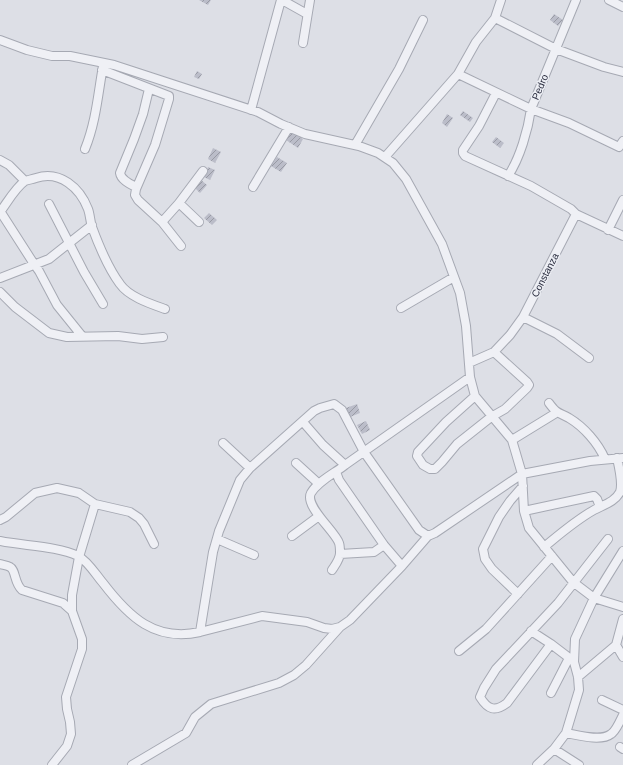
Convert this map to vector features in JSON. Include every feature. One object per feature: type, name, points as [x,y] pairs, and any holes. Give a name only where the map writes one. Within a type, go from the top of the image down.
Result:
[{"type":"street","points":[[251,110],[281,0],[307,14]]},
{"type":"street","points":[[302,43],[310,0]]},
{"type":"street","points":[[385,157],[458,74],[476,42],[494,18],[501,0]]},
{"type":"street","name":"Pedro","points":[[508,176],[512,170],[522,144],[531,109],[576,0]]},
{"type":"street","points":[[609,0],[623,7]]},
{"type":"street","points":[[494,18],[556,49],[604,67],[623,72]]},
{"type":"street","points":[[355,145],[399,69],[423,20]]},
{"type":"street","points":[[0,40],[28,50],[52,56],[70,56],[258,112],[305,134],[355,145],[378,153],[393,164],[406,179],[415,193],[442,244],[460,293],[466,326],[470,376],[475,396],[491,417],[512,440],[522,474],[524,511],[529,528],[574,582],[594,598],[623,607]]},
{"type":"street","points":[[103,67],[150,89],[167,95],[169,99],[155,145],[136,187],[135,195],[138,200],[162,222],[181,246]]},
{"type":"street","points":[[85,149],[92,132],[96,115],[103,67]]},
{"type":"street","points":[[458,74],[531,109],[569,123],[619,147],[623,141]]},
{"type":"street","points":[[136,187],[120,176],[120,172],[134,139],[150,89]]},
{"type":"street","points":[[496,93],[479,126],[463,150],[465,156],[543,193],[571,209],[576,214],[623,236]]},
{"type":"street","points":[[253,187],[289,127]]},
{"type":"street","points":[[0,160],[9,165],[25,181]]},
{"type":"street","points":[[162,222],[179,203],[203,171]]},
{"type":"street","points":[[82,336],[57,305],[39,271],[0,212],[25,181],[52,175],[61,178],[78,190],[89,210],[92,225],[108,263],[121,286],[146,302],[165,309]]},
{"type":"street","points":[[608,230],[623,200]]},
{"type":"street","points":[[179,203],[199,222]]},
{"type":"street","points":[[49,204],[84,272],[103,304]]},
{"type":"street","name":"Constanza","points":[[469,363],[494,352],[524,317],[576,214]]},
{"type":"street","points":[[0,278],[49,259],[92,225]]},
{"type":"street","points":[[401,308],[454,277]]},
{"type":"street","points":[[0,292],[15,307],[49,333],[67,337],[118,336],[142,339],[164,337]]},
{"type":"street","points":[[524,317],[557,334],[589,358]]},
{"type":"street","points":[[475,396],[446,422],[418,452],[417,456],[423,465],[430,470],[435,469],[458,444],[491,417],[506,409],[528,388],[529,385],[527,382],[494,352]]},
{"type":"street","points":[[332,570],[340,554],[339,543],[319,516],[310,500],[312,492],[319,484],[470,376]]},
{"type":"street","points":[[549,403],[556,413],[569,419],[584,430],[601,450],[605,459]]},
{"type":"street","points":[[200,632],[213,552],[231,500],[240,480],[250,468],[314,411],[334,404],[342,410],[364,452],[419,530],[428,536]]},
{"type":"street","points":[[512,440],[556,413]]},
{"type":"street","points":[[303,422],[323,445],[345,465]]},
{"type":"street","points":[[223,443],[250,468]]},
{"type":"street","points":[[132,765],[186,733],[195,717],[212,704],[279,683],[294,675],[306,665],[340,627],[350,620],[402,566],[428,536],[435,533],[522,474],[590,461],[620,458],[621,485],[620,491],[616,497],[573,524],[544,547]]},
{"type":"street","points":[[296,463],[319,484]]},
{"type":"street","points":[[336,472],[339,480],[384,544],[402,566]]},
{"type":"street","points":[[518,594],[492,570],[485,559],[483,549],[499,517],[523,486]]},
{"type":"street","points":[[0,520],[6,517],[35,492],[57,488],[79,493],[95,504],[130,512],[139,518],[144,524],[154,544]]},
{"type":"street","points":[[524,511],[594,496],[600,507]]},
{"type":"street","points":[[52,765],[70,741],[70,722],[66,709],[66,697],[82,649],[82,639],[72,611],[72,595],[79,557],[95,504]]},
{"type":"street","points":[[292,536],[319,516]]},
{"type":"street","points":[[217,539],[254,555]]},
{"type":"street","points":[[551,644],[507,703],[500,709],[492,708],[484,704],[480,697],[496,669],[558,603],[608,540]]},
{"type":"street","points":[[0,541],[17,545],[60,550],[79,557],[93,570],[128,613],[138,621],[169,634],[188,635],[262,616],[307,622],[324,628],[332,629],[340,627]]},
{"type":"street","points":[[340,554],[374,552],[384,544]]},
{"type":"street","points":[[537,765],[554,749],[566,733],[579,690],[578,677],[572,660],[574,639],[594,598],[623,551]]},
{"type":"street","points":[[459,650],[486,629],[552,556]]},
{"type":"street","points":[[0,564],[10,567],[13,570],[17,586],[22,590],[63,603],[72,611]]},
{"type":"street","points":[[578,677],[616,645],[623,619]]},
{"type":"street","points":[[531,631],[572,660]]},
{"type":"street","points":[[616,645],[623,657]]},
{"type":"street","points":[[551,693],[572,660]]},
{"type":"street","points":[[602,700],[623,710]]},
{"type":"street","points":[[566,733],[595,738],[607,736],[613,732],[623,715]]},
{"type":"street","points":[[554,749],[579,765]]},
{"type":"building","points":[[199,0],[211,0],[208,5]]},
{"type":"building","points":[[554,14],[563,20],[558,26],[550,20]]},
{"type":"building","points":[[197,71],[202,74],[199,79],[194,77]]},
{"type":"building","points":[[463,111],[473,118],[470,122],[460,115]]},
{"type":"building","points":[[447,114],[453,118],[447,127],[442,123]]},
{"type":"building","points":[[291,131],[303,139],[298,148],[286,140]]},
{"type":"building","points":[[496,137],[504,143],[500,148],[492,142]]},
{"type":"building","points":[[213,148],[221,152],[215,163],[208,159]]},
{"type":"building","points":[[277,157],[287,163],[281,172],[271,166]]},
{"type":"building","points":[[208,167],[215,170],[210,180],[204,177]]},
{"type":"building","points":[[201,180],[207,185],[200,193],[194,187]]},
{"type":"building","points":[[209,213],[217,220],[212,225],[204,218]]},
{"type":"building","points":[[357,404],[360,413],[350,417],[346,408]]},
{"type":"building","points":[[366,421],[370,430],[362,434],[357,425]]}]
